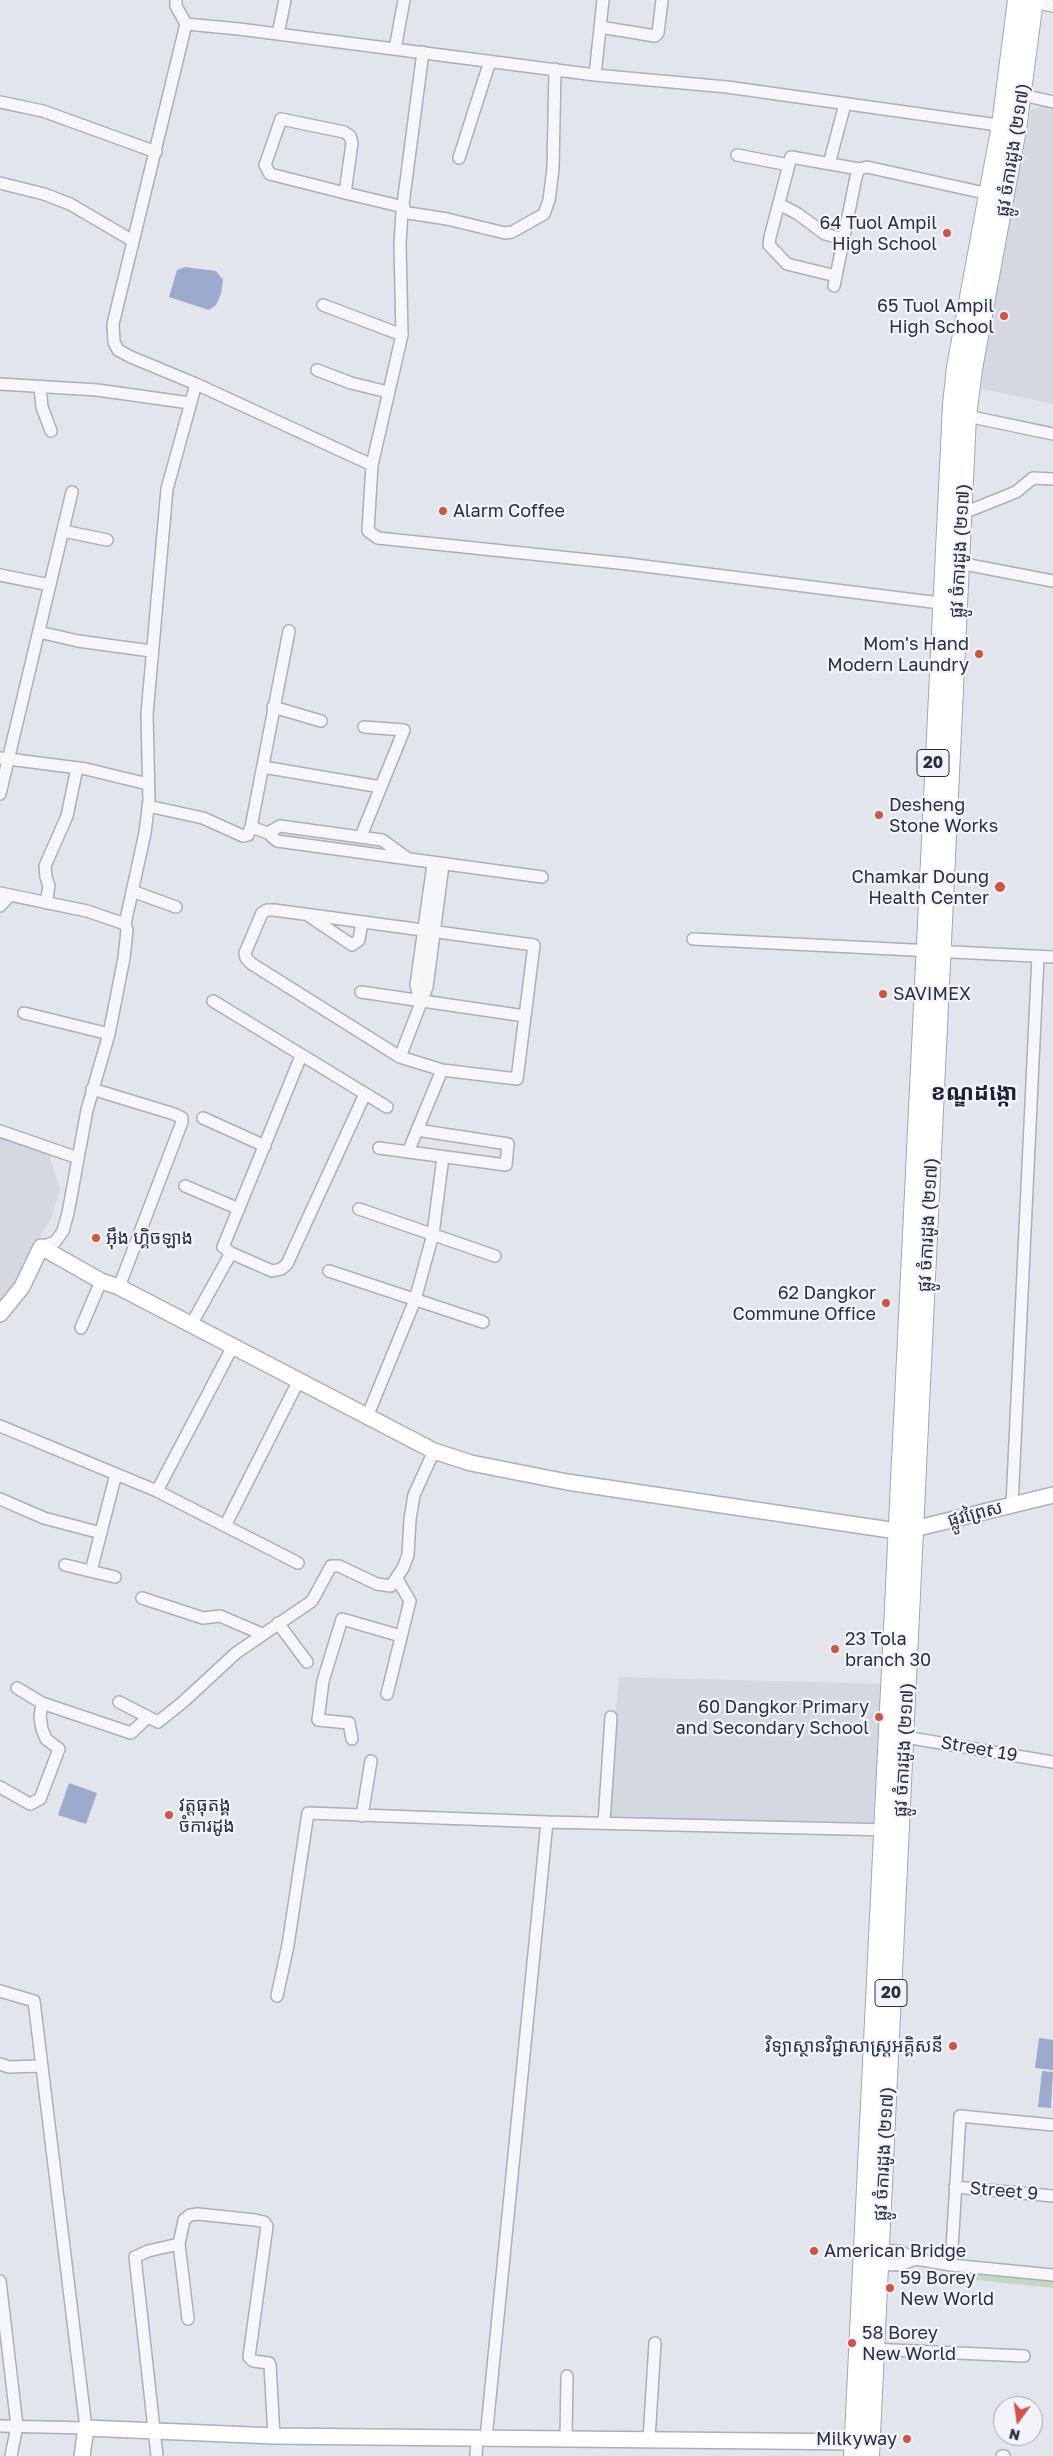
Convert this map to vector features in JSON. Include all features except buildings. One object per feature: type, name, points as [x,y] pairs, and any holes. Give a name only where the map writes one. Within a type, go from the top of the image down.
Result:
[{"type":"main road","name":"ផ្លូវ ចំការដូង (២១៧)","points":[[949,605],[959,563],[967,416],[989,194],[1009,127],[1022,95],[1027,0]]},
{"type":"main road","name":"ផ្លូវ ចំការដូង (២១៧)","points":[[862,2449],[949,605],[952,405],[956,367],[979,293],[1009,127],[1027,0]]},
{"type":"main road","name":"ផ្លូវ ចំការដូង (២១៧)","points":[[891,1830],[905,1737],[905,1530]]},
{"type":"street","points":[[176,0],[176,6],[186,24],[113,324],[114,342],[118,350],[131,357],[196,384],[372,465]]},
{"type":"street","points":[[278,34],[284,0]]},
{"type":"street","points":[[395,49],[404,0]]},
{"type":"street","points":[[595,75],[603,0]]},
{"type":"street","points":[[600,27],[655,36],[659,28],[662,0]]},
{"type":"street","points":[[1027,0],[1053,6]]},
{"type":"street","points":[[186,24],[423,52],[595,75],[727,88],[1009,127]]},
{"type":"street","points":[[423,52],[400,243],[402,335],[372,465],[368,532],[378,538],[628,564],[949,605]]},
{"type":"street","points":[[459,158],[490,61]]},
{"type":"street","points":[[345,193],[352,143],[350,136],[344,132],[286,119],[281,120],[265,165],[266,170],[270,174],[403,210],[506,233],[512,232],[544,214],[549,200],[553,168],[555,69]]},
{"type":"street","points":[[1022,95],[1053,102]]},
{"type":"street","points":[[0,102],[42,111],[156,152]]},
{"type":"street","points":[[829,164],[845,104]]},
{"type":"street","points":[[737,155],[789,165]]},
{"type":"street","points":[[859,169],[835,281],[787,264],[769,245],[791,157],[859,169],[866,167],[989,194]]},
{"type":"street","points":[[0,182],[44,194],[70,204],[133,240]]},
{"type":"street","points":[[779,204],[798,214],[825,234],[844,239]]},
{"type":"street","points":[[323,305],[402,335]]},
{"type":"street","points":[[317,370],[350,383],[388,392]]},
{"type":"street","points":[[0,384],[97,390],[190,403]]},
{"type":"street","points":[[0,1314],[22,1287],[40,1247],[55,1242],[63,1231],[92,1089],[109,1034],[124,958],[125,924],[148,806],[146,714],[167,489],[196,384]]},
{"type":"street","points":[[40,387],[42,407],[51,431]]},
{"type":"street","points":[[967,416],[1053,434]]},
{"type":"street","points":[[961,514],[1016,492],[1033,478],[1053,479]]},
{"type":"street","points":[[0,794],[4,759],[39,632],[72,492]]},
{"type":"street","points":[[63,531],[106,540]]},
{"type":"street","points":[[959,563],[1053,581]]},
{"type":"street","points":[[0,575],[50,585]]},
{"type":"street","points":[[148,806],[203,818],[242,836],[248,835],[290,631]]},
{"type":"street","points":[[39,632],[78,641],[151,651]]},
{"type":"street","points":[[273,707],[321,721]]},
{"type":"street","points":[[361,836],[404,730],[364,727]]},
{"type":"street","points":[[4,759],[77,768],[148,784]]},
{"type":"street","points":[[263,767],[381,787]]},
{"type":"street","points":[[46,903],[49,886],[45,866],[67,816],[77,768]]},
{"type":"street","points":[[268,833],[280,826],[361,836],[382,840],[408,859]]},
{"type":"street","points":[[251,827],[268,833],[277,841],[408,859],[438,865],[542,877]]},
{"type":"street","points":[[400,1057],[420,1000],[427,987],[430,932],[438,865]]},
{"type":"street","points":[[132,891],[176,907]]},
{"type":"street","points":[[0,906],[4,894],[87,911],[125,924]]},
{"type":"street","points":[[269,909],[430,932],[534,944],[517,1079],[442,1070],[400,1057],[327,1012],[246,958],[245,952],[262,912],[269,909]]},
{"type":"street","points":[[308,915],[352,945],[359,940],[362,922]]},
{"type":"street","points":[[693,939],[1053,957]]},
{"type":"street","points":[[1012,1505],[1038,956]]},
{"type":"street","points":[[361,992],[525,1016]]},
{"type":"street","points":[[213,1001],[387,1107]]},
{"type":"street","points":[[24,1013],[109,1034]]},
{"type":"street","points":[[301,1056],[223,1247],[230,1252],[272,1271],[281,1269],[288,1264],[365,1094]]},
{"type":"street","points":[[408,1152],[442,1070]]},
{"type":"street","points":[[92,1089],[182,1118],[119,1287]]},
{"type":"street","points":[[203,1118],[265,1146]]},
{"type":"street","points":[[378,1148],[506,1165],[508,1144],[417,1130]]},
{"type":"street","points":[[0,1131],[78,1158]]},
{"type":"street","points":[[367,1417],[415,1300],[433,1234],[443,1157]]},
{"type":"street","points":[[185,1186],[238,1209]]},
{"type":"street","points":[[359,1209],[495,1256]]},
{"type":"street","points":[[40,1247],[101,1281],[119,1287],[434,1451],[471,1463],[567,1482],[905,1530]]},
{"type":"street","points":[[192,1325],[230,1252]]},
{"type":"street","points":[[329,1271],[483,1322]]},
{"type":"street","points":[[81,1328],[101,1281]]},
{"type":"street","points":[[158,1491],[233,1346]]},
{"type":"street","points":[[225,1526],[299,1380]]},
{"type":"street","points":[[0,1426],[158,1491],[298,1563]]},
{"type":"street","points":[[119,1702],[158,1722],[184,1702],[236,1653],[312,1601],[331,1566],[339,1566],[386,1587],[391,1586],[397,1579],[408,1555],[410,1519],[414,1495],[434,1451]]},
{"type":"street","points":[[91,1571],[116,1474]]},
{"type":"street","name":"ផ្លូវព្រៃស","points":[[905,1530],[1053,1494]]},
{"type":"street","points":[[0,1500],[44,1518],[101,1533]]},
{"type":"street","points":[[65,1565],[115,1577]]},
{"type":"street","points":[[387,1694],[395,1670],[410,1601],[397,1579]]},
{"type":"street","points":[[142,1598],[203,1618],[220,1616],[262,1634]]},
{"type":"street","points":[[352,1739],[349,1723],[318,1720],[323,1681],[342,1619],[401,1636]]},
{"type":"street","points":[[278,1623],[307,1662]]},
{"type":"street","points":[[17,1688],[42,1703],[131,1733],[148,1716]]},
{"type":"street","points":[[0,1787],[30,1804],[40,1799],[59,1749],[46,1739],[42,1729],[40,1717],[42,1703]]},
{"type":"street","points":[[604,1823],[611,1717]]},
{"type":"street","name":"Street 19","points":[[905,1737],[1053,1762]]},
{"type":"street","points":[[362,1816],[371,1761]]},
{"type":"street","points":[[278,1996],[288,1945],[308,1812],[362,1816],[548,1822],[891,1830]]},
{"type":"street","points":[[476,2456],[481,2438],[548,1822]]},
{"type":"street","points":[[0,1991],[34,2001],[40,2066],[86,2428],[82,2456]]},
{"type":"street","points":[[0,2064],[9,2067],[40,2066]]},
{"type":"street","points":[[950,2265],[960,2116],[1053,2124]]},
{"type":"street","name":"Street 9","points":[[954,2187],[1053,2196]]},
{"type":"street","points":[[188,2319],[179,2244],[184,2220],[198,2214],[264,2222],[266,2226],[249,2357],[253,2361],[269,2363],[270,2365],[274,2436]]},
{"type":"street","points":[[157,2456],[135,2257],[148,2251],[179,2244]]},
{"type":"street","points":[[871,2257],[899,2265],[916,2259],[950,2265],[1053,2275]]},
{"type":"street","points":[[0,2281],[16,2426],[12,2456]]},
{"type":"street","points":[[649,2439],[655,2343]]},
{"type":"street","points":[[866,2349],[1024,2356]]},
{"type":"street","points":[[566,2438],[567,2376]]},
{"type":"street","points":[[0,2426],[274,2436],[649,2439],[862,2449]]},
{"type":"shaded area","points":[[1043,105],[1053,108],[1053,404],[979,388],[1031,110]]},
{"type":"shaded area","points":[[0,1133],[47,1149],[60,1189],[51,1219],[42,1233],[27,1271],[0,1307]]},
{"type":"shaded area","points":[[619,1677],[884,1684],[875,1828],[606,1818]]},
{"type":"green space","points":[[951,2265],[1053,2275],[1053,2288],[949,2277]]},
{"type":"water","points":[[185,267],[216,271],[223,280],[221,294],[216,305],[209,310],[169,297],[177,270]]},
{"type":"water","points":[[69,1783],[97,1793],[86,1824],[58,1815]]},
{"type":"water","points":[[1039,2038],[1053,2040],[1053,2070],[1035,2068]]},
{"type":"water","points":[[1042,2071],[1053,2072],[1051,2108],[1038,2107]]},
{"type":"place","name":"64 Tuol Ampil High School","points":[[947,233]]},
{"type":"place","name":"65 Tuol Ampil High School","points":[[1004,316]]},
{"type":"place","name":"Alarm Coffee","points":[[443,511]]},
{"type":"place","name":"Mom's Hand Modern Laundry","points":[[979,654]]},
{"type":"place","name":"Desheng Stone Works","points":[[879,815]]},
{"type":"place","name":"Chamkar Doung Health Center","points":[[1000,887]]},
{"type":"place","name":"SAVIMEX","points":[[883,994]]},
{"type":"place","name":"អ៊ឹង ហ្គិចឡាង","points":[[96,1238]]},
{"type":"place","name":"62 Dangkor Commune Office","points":[[886,1303]]},
{"type":"place","name":"23 Tola branch 30","points":[[835,1649]]},
{"type":"place","name":"60 Dangkor Primary and Secondary School","points":[[879,1717]]},
{"type":"place","name":"វត្តធុតង្គ ចំការដូង","points":[[169,1815]]},
{"type":"place","name":"វិទ្យាស្ថានវិជ្ជាសាស្រ្តអគ្គិសនី","points":[[953,2046]]},
{"type":"place","name":"American Bridge","points":[[814,2251]]},
{"type":"place","name":"59 Borey New World","points":[[890,2288]]},
{"type":"place","name":"58 Borey New World","points":[[852,2343]]},
{"type":"place","name":"Milkyway","points":[[907,2439]]},
{"type":"district","name":"ខណ្ឌដង្កោ","points":[[974,1093]]}]
